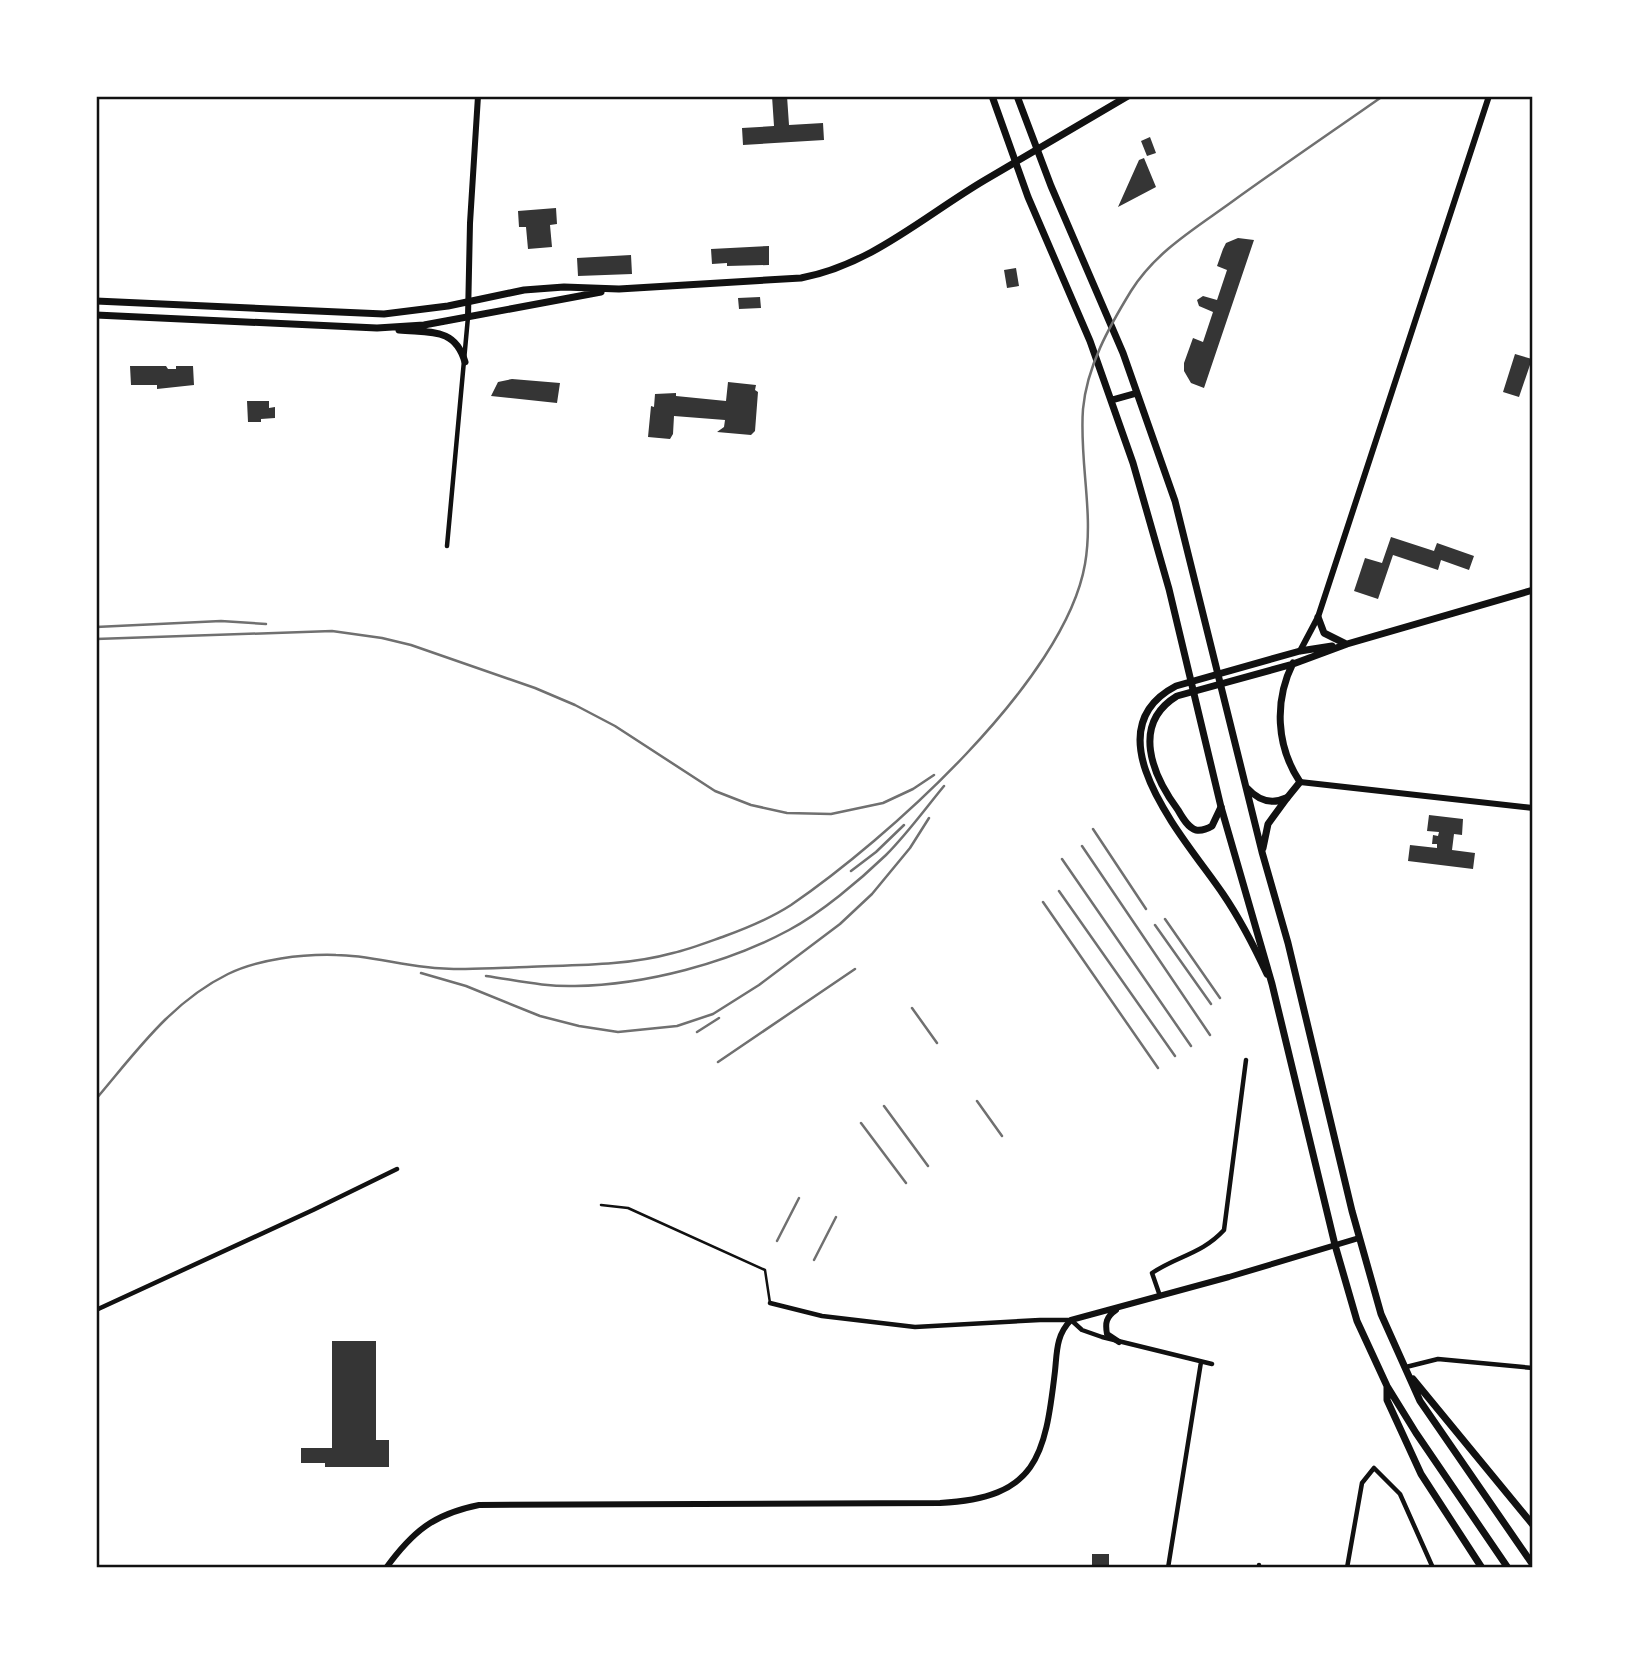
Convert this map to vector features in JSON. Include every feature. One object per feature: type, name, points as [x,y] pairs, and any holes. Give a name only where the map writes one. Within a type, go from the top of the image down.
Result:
[{"type":"main road","points":[[992,96],[1015,164],[1109,390],[1147,509],[1221,807],[1272,984],[1335,1245],[1357,1321],[1387,1386],[1508,1568]]},
{"type":"main road","points":[[1017,96],[1036,151],[1123,353],[1175,501],[1262,852],[1288,943],[1359,1238],[1381,1314],[1420,1401],[1533,1566]]},
{"type":"main road","points":[[377,328],[424,325],[541,301],[619,289],[801,278],[827,273],[864,258],[934,212],[1129,96]]},
{"type":"main road","points":[[96,301],[372,314],[397,313],[468,302],[524,290],[565,287],[619,289]]},
{"type":"main road","points":[[96,315],[377,328],[440,334],[461,347],[465,362]]},
{"type":"main road","points":[[1112,400],[1137,393]]},
{"type":"main road","points":[[1221,807],[1207,829],[1199,830],[1189,826],[1157,774],[1150,746],[1152,725],[1163,706],[1177,696],[1293,664],[1347,644],[1533,590]]},
{"type":"main road","points":[[1318,617],[1324,633],[1347,644]]},
{"type":"main road","points":[[1272,984],[1241,922],[1154,792],[1144,766],[1140,741],[1143,723],[1150,707],[1163,693],[1176,686],[1300,651],[1347,644]]},
{"type":"main road","points":[[1262,852],[1268,824],[1300,782],[1285,752],[1280,712],[1285,680],[1300,651]]},
{"type":"main road","points":[[1279,657],[1289,659],[1293,664]]},
{"type":"main road","points":[[1272,670],[1283,674],[1285,680]]},
{"type":"main road","points":[[1246,787],[1265,801],[1276,802],[1287,798]]},
{"type":"main road","points":[[1405,1369],[1533,1525]]},
{"type":"main road","points":[[1387,1386],[1387,1400],[1421,1474],[1482,1568]]},
{"type":"street","points":[[447,546],[465,362],[478,96]]},
{"type":"street","points":[[1300,651],[1318,617],[1489,96]]},
{"type":"street","points":[[1300,782],[1533,808]]},
{"type":"street","points":[[1160,1297],[1152,1273],[1211,1244],[1224,1230],[1246,1060]]},
{"type":"street","points":[[96,1310],[397,1169]]},
{"type":"street","points":[[770,1303],[822,1316],[915,1327],[1071,1320],[1160,1297],[1359,1238]]},
{"type":"street","points":[[1119,1342],[1107,1334],[1105,1324],[1111,1313],[1121,1307]]},
{"type":"street","points":[[1071,1320],[1082,1330],[1119,1342],[1212,1364]]},
{"type":"street","points":[[386,1568],[414,1533],[459,1509],[479,1505],[940,1503],[969,1502],[997,1494],[1015,1484],[1032,1466],[1040,1452],[1049,1424],[1059,1336],[1071,1320]]},
{"type":"street","points":[[1405,1369],[1438,1359],[1533,1368]]},
{"type":"street","points":[[1168,1568],[1201,1362]]},
{"type":"street","points":[[1347,1568],[1362,1483],[1374,1468],[1400,1494],[1433,1568]]},
{"type":"lane","points":[[601,1205],[628,1208],[765,1270],[770,1303]]},
{"type":"building","points":[[772,96],[787,96],[789,125],[823,123],[824,140],[743,145],[742,128],[774,126]]},
{"type":"building","points":[[1150,137],[1156,153],[1147,156],[1141,141]]},
{"type":"building","points":[[1144,158],[1156,187],[1118,207],[1139,160]]},
{"type":"building","points":[[556,208],[557,224],[550,225],[552,247],[528,249],[526,227],[519,227],[518,211]]},
{"type":"building","points":[[1238,238],[1254,240],[1204,388],[1191,383],[1184,371],[1184,363],[1193,338],[1203,342],[1213,312],[1199,306],[1197,300],[1203,296],[1217,300],[1227,270],[1217,266],[1226,243]]},
{"type":"building","points":[[769,246],[769,265],[712,264],[711,249]]},
{"type":"building","points":[[631,255],[632,274],[578,276],[577,258]]},
{"type":"building","points":[[1016,268],[1019,286],[1007,288],[1004,270]]},
{"type":"building","points":[[760,297],[761,308],[739,309],[738,298]]},
{"type":"building","points":[[1515,354],[1532,359],[1519,397],[1503,392]]},
{"type":"building","points":[[130,366],[166,366],[168,369],[176,369],[176,366],[193,366],[194,385],[157,389],[157,385],[131,385]]},
{"type":"building","points":[[512,379],[560,383],[557,403],[491,396],[498,382]]},
{"type":"building","points":[[728,382],[756,385],[755,390],[758,392],[755,431],[751,435],[717,432],[724,427],[725,420],[674,416],[670,439],[648,437],[655,394],[676,393],[676,396],[726,401]]},
{"type":"building","points":[[247,401],[269,401],[269,408],[275,407],[275,418],[248,422]]},
{"type":"building","points":[[1391,537],[1434,551],[1437,543],[1474,556],[1469,570],[1441,560],[1438,570],[1393,555],[1378,599],[1354,591],[1365,558],[1382,563]]},
{"type":"building","points":[[1429,815],[1463,819],[1462,835],[1454,834],[1452,850],[1475,853],[1473,869],[1408,861],[1410,845],[1437,848],[1437,844],[1432,844],[1433,835],[1438,836],[1439,832],[1427,831]]},
{"type":"building","points":[[332,1341],[376,1341],[376,1440],[389,1440],[389,1467],[325,1467],[325,1463],[301,1463],[301,1448],[332,1448]]},
{"type":"building","points":[[1092,1554],[1109,1554],[1109,1568],[1092,1568]]},
{"type":"railway","points":[[96,1099],[140,1046],[172,1013],[208,985],[253,965],[281,958],[323,955],[358,956],[451,969],[619,963],[686,950],[750,926],[791,905],[830,876],[874,841],[966,754],[1008,706],[1044,658],[1071,610],[1085,564],[1087,545],[1082,428],[1085,393],[1094,362],[1107,333],[1131,291],[1152,264],[1191,231],[1383,96]]},
{"type":"railway","points":[[96,627],[221,621],[266,624]]},
{"type":"railway","points":[[96,639],[332,631],[411,645],[535,688],[575,705],[615,726],[715,791],[751,805],[787,813],[831,814],[883,803],[913,789],[934,775]]},
{"type":"railway","points":[[486,976],[553,985],[602,985],[657,977],[740,953],[789,930],[840,895],[894,847],[944,786]]},
{"type":"railway","points":[[421,973],[466,986],[540,1016],[579,1026],[618,1032],[677,1026],[713,1014],[759,985],[840,924],[872,894],[910,848],[929,818]]},
{"type":"railway","points":[[851,871],[904,825]]},
{"type":"railway","points":[[1093,829],[1146,909]]},
{"type":"railway","points":[[1082,846],[1210,1035]]},
{"type":"railway","points":[[1062,859],[1191,1046]]},
{"type":"railway","points":[[1059,891],[1175,1056]]},
{"type":"railway","points":[[1043,902],[1158,1068]]},
{"type":"railway","points":[[1165,919],[1220,998]]},
{"type":"railway","points":[[1155,925],[1211,1004]]},
{"type":"railway","points":[[718,1062],[855,969]]},
{"type":"railway","points":[[912,1008],[937,1043]]},
{"type":"railway","points":[[697,1032],[719,1018]]},
{"type":"railway","points":[[977,1101],[1002,1136]]},
{"type":"railway","points":[[884,1106],[928,1166]]},
{"type":"railway","points":[[861,1123],[906,1183]]},
{"type":"railway","points":[[777,1241],[799,1198]]},
{"type":"railway","points":[[814,1260],[836,1217]]}]
